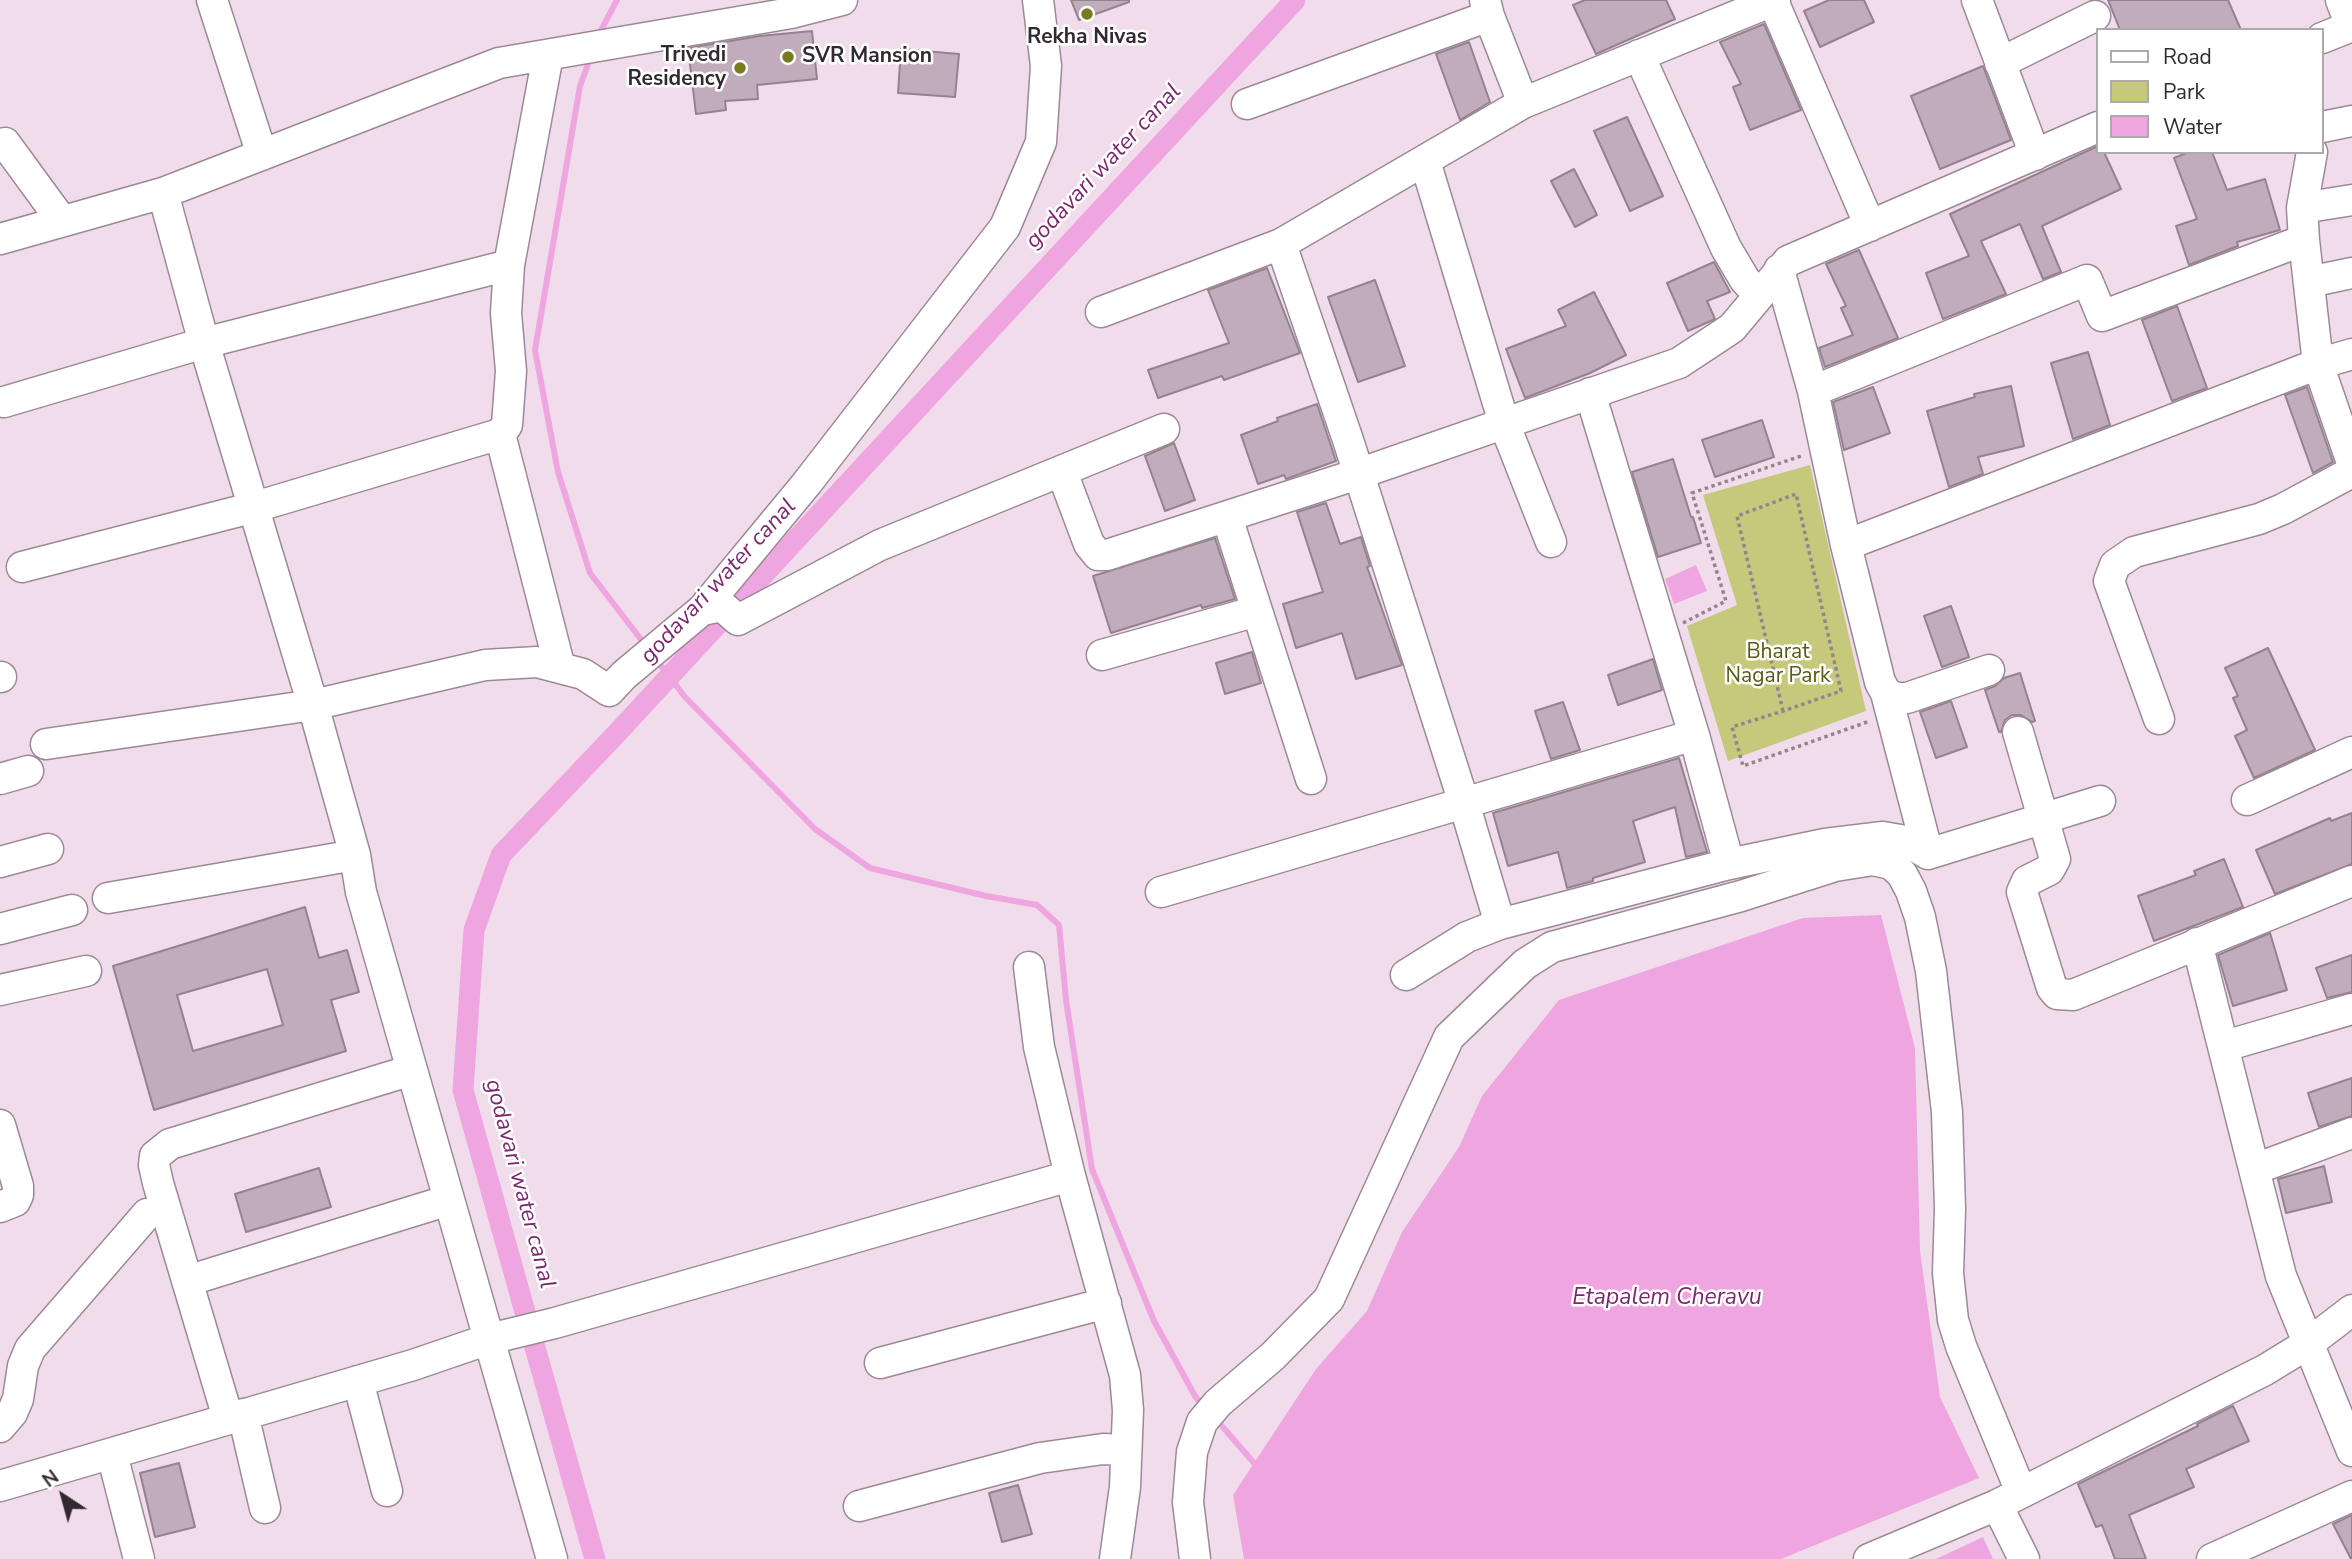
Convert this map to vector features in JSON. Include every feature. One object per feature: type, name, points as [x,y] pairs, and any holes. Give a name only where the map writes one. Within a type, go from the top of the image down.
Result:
[{"type":"street","points":[[212,0],[262,155]]},
{"type":"street","points":[[0,239],[163,193],[499,63],[791,13],[842,0]]},
{"type":"street","points":[[721,612],[807,483],[1005,227],[1041,142],[1046,66],[1038,0]]},
{"type":"street","points":[[1976,0],[2035,155]]},
{"type":"street","points":[[2324,37],[2352,26],[2341,0]]},
{"type":"street","points":[[1101,312],[1281,244],[1523,103],[1639,55],[1722,10],[1774,1],[1870,226]]},
{"type":"street","points":[[1247,104],[1487,8],[1523,103]]},
{"type":"street","points":[[2000,63],[2095,16]]},
{"type":"street","points":[[22,567],[255,507],[500,435],[508,425],[511,371],[506,313],[509,265],[548,55]]},
{"type":"street","points":[[1639,55],[1735,267],[1759,295]]},
{"type":"street","points":[[2324,127],[2352,121]]},
{"type":"street","points":[[1062,472],[1088,544],[1098,555],[1107,555],[1359,474],[1679,363],[1732,328],[1788,261],[2096,128]]},
{"type":"street","points":[[0,147],[5,143],[62,221]]},
{"type":"street","points":[[2312,154],[2302,208],[2318,364],[2352,463]]},
{"type":"street","points":[[1425,161],[1504,422],[1551,542]]},
{"type":"street","points":[[163,193],[204,343],[313,705],[412,1070],[552,1559]]},
{"type":"street","points":[[2302,208],[2352,200]]},
{"type":"street","points":[[1813,391],[2087,281],[2102,316],[2304,240]]},
{"type":"street","points":[[1281,244],[1359,474],[1500,924]]},
{"type":"street","points":[[4,402],[204,343],[509,265]]},
{"type":"street","points":[[1779,270],[1813,391],[1846,545],[1880,682],[1880,706],[1928,854]]},
{"type":"street","points":[[2309,282],[2352,273]]},
{"type":"street","points":[[1846,545],[2318,364],[2352,354]]},
{"type":"street","points":[[1590,393],[1694,735],[1729,864]]},
{"type":"street","points":[[46,744],[313,705],[485,665],[537,662],[583,674],[609,691],[624,675],[721,612],[1164,429]]},
{"type":"street","points":[[500,435],[560,668]]},
{"type":"street","points":[[2159,719],[2109,581],[2115,565],[2134,552],[2259,519],[2352,472]]},
{"type":"street","points":[[1227,517],[1311,779]]},
{"type":"street","points":[[1101,655],[1257,611]]},
{"type":"street","points":[[1880,706],[1896,698],[1907,698],[1989,670]]},
{"type":"street","points":[[2018,732],[2055,859],[2049,870],[2027,881],[2022,892],[2052,988],[2057,994],[2073,995],[2352,881]]},
{"type":"street","points":[[1161,892],[1694,735]]},
{"type":"street","points":[[2247,800],[2352,752]]},
{"type":"street","points":[[1406,975],[1467,937],[1500,924],[1729,864],[1825,844],[1884,837],[1906,841],[1928,854],[2101,801]]},
{"type":"street","points":[[0,862],[48,849]]},
{"type":"street","points":[[1195,1559],[1188,1502],[1192,1452],[1202,1422],[1218,1403],[1273,1356],[1329,1299],[1449,1037],[1525,964],[1552,947],[1741,896],[1835,866],[1872,860],[1891,864],[1902,874],[1920,917],[1931,971],[1947,1112],[1950,1209],[1948,1273],[1953,1320],[2009,1499],[2024,1559]]},
{"type":"street","points":[[107,898],[358,872]]},
{"type":"street","points":[[0,929],[72,910]]},
{"type":"street","points":[[2197,943],[2281,1276],[2352,1451]]},
{"type":"street","points":[[1029,967],[1039,1046],[1070,1176],[1125,1375],[1128,1410],[1125,1488],[1115,1559]]},
{"type":"street","points":[[0,990],[86,971]]},
{"type":"street","points":[[2225,1046],[2352,1009]]},
{"type":"street","points":[[265,1508],[187,1281],[154,1164],[155,1156],[170,1144],[412,1070]]},
{"type":"street","points":[[0,1125],[18,1186],[18,1195],[15,1201],[0,1207]]},
{"type":"street","points":[[2255,1169],[2352,1133]]},
{"type":"street","points":[[0,1486],[358,1381],[489,1339],[1070,1176]]},
{"type":"street","points":[[187,1281],[449,1199]]},
{"type":"street","points":[[0,1427],[12,1413],[18,1399],[23,1366],[30,1349],[147,1214]]},
{"type":"street","points":[[880,1363],[1105,1303]]},
{"type":"street","points":[[1869,1559],[2009,1499],[2264,1370],[2309,1343],[2352,1310]]},
{"type":"street","points":[[358,1381],[387,1491]]},
{"type":"street","points":[[859,1506],[1040,1458],[1103,1449],[1126,1450]]},
{"type":"street","points":[[112,1454],[139,1559]]},
{"type":"street","points":[[2212,1559],[2352,1496]]},
{"type":"path","points":[[1677,626],[1726,601],[1692,493],[1825,449]]},
{"type":"path","points":[[1783,711],[1737,516],[1796,494],[1841,691],[1783,711],[1732,727],[1743,766],[1880,706]]},
{"type":"green space","name":"Bharat Nagar Park","points":[[1810,465],[1866,711],[1728,761],[1687,626],[1737,605],[1703,495]]},
{"type":"water","points":[[1696,565],[1707,591],[1674,604],[1665,579]]},
{"type":"water","name":"Etapalem Cheravu","points":[[1881,915],[1915,1048],[1920,1251],[1940,1397],[1979,1478],[1781,1559],[1244,1559],[1233,1495],[1316,1369],[1367,1311],[1402,1232],[1459,1147],[1482,1096],[1559,1000],[1803,918]]},
{"type":"water","points":[[1983,1537],[1993,1559],[1936,1559]]},
{"type":"building","name":"Rekha Nivas","points":[[1071,0],[1129,0],[1129,2],[1079,20]]},
{"type":"building","points":[[1585,0],[1666,0],[1675,19],[1596,54],[1573,5]]},
{"type":"building","points":[[1829,0],[1864,0],[1874,22],[1820,47],[1804,11]]},
{"type":"building","points":[[2108,0],[2228,0],[2240,28],[2119,28]]},
{"type":"building","points":[[1764,24],[1801,110],[1750,130],[1733,87],[1741,84],[1720,42]]},
{"type":"building","points":[[812,31],[817,79],[757,85],[758,99],[725,101],[726,110],[696,114],[688,48],[760,36]]},
{"type":"building","points":[[1469,42],[1490,102],[1460,120],[1436,54]]},
{"type":"building","points":[[901,49],[959,54],[955,97],[898,93]]},
{"type":"building","points":[[1983,66],[2011,140],[1940,169],[1911,96]]},
{"type":"building","points":[[1627,117],[1663,196],[1630,211],[1594,131]]},
{"type":"building","points":[[2096,147],[2096,154],[2105,154],[2121,189],[2042,226],[2061,272],[2043,279],[2020,224],[1981,241],[2006,294],[1943,319],[1926,273],[1969,256],[1950,214]]},
{"type":"building","points":[[2184,154],[2213,154],[2227,190],[2265,179],[2280,230],[2237,242],[2238,246],[2189,265],[2176,226],[2197,219],[2174,158]]},
{"type":"building","points":[[1574,169],[1597,215],[1575,227],[1551,181]]},
{"type":"building","points":[[1859,250],[1898,338],[1825,367],[1819,348],[1853,335],[1841,308],[1846,306],[1826,264]]},
{"type":"building","points":[[1714,262],[1730,292],[1707,301],[1715,319],[1688,331],[1667,283]]},
{"type":"building","points":[[1267,268],[1300,353],[1224,380],[1222,376],[1158,398],[1148,370],[1229,343],[1208,290]]},
{"type":"building","points":[[1375,280],[1405,366],[1358,382],[1328,297]]},
{"type":"building","points":[[1594,292],[1626,355],[1590,373],[1525,398],[1506,349],[1566,326],[1558,310]]},
{"type":"building","points":[[2177,306],[2207,388],[2172,401],[2142,320]]},
{"type":"building","points":[[2088,352],[2110,425],[2073,439],[2051,363]]},
{"type":"building","points":[[2011,386],[2024,446],[1978,457],[1983,474],[1949,487],[1927,411],[1975,397],[1974,394]]},
{"type":"building","points":[[1873,387],[1890,433],[1844,450],[1833,402]]},
{"type":"building","points":[[2307,387],[2333,462],[2313,473],[2285,395]]},
{"type":"building","points":[[1317,404],[1336,461],[1286,479],[1284,475],[1258,484],[1241,435],[1278,421],[1277,418]]},
{"type":"building","points":[[1762,420],[1774,457],[1715,477],[1702,440]]},
{"type":"building","points":[[1174,443],[1195,500],[1165,511],[1145,456]]},
{"type":"building","points":[[1673,459],[1701,543],[1658,557],[1632,472]]},
{"type":"building","points":[[1326,503],[1340,544],[1361,537],[1370,566],[1367,567],[1402,665],[1356,679],[1342,633],[1296,648],[1283,604],[1323,592],[1297,512]]},
{"type":"building","points":[[1215,538],[1235,599],[1202,608],[1201,605],[1111,633],[1093,576]]},
{"type":"building","points":[[1951,606],[1969,657],[1942,667],[1924,616]]},
{"type":"building","points":[[2268,648],[2315,750],[2254,778],[2235,736],[2247,730],[2233,698],[2238,696],[2225,668]]},
{"type":"building","points":[[1252,652],[1261,683],[1225,694],[1216,663]]},
{"type":"building","points":[[1653,659],[1662,690],[1618,705],[1608,675]]},
{"type":"building","points":[[2020,673],[2035,721],[2032,722],[2021,715],[2012,715],[2005,720],[1999,732],[1985,690],[2004,678]]},
{"type":"building","points":[[1951,701],[1967,747],[1936,758],[1920,712]]},
{"type":"building","points":[[1563,702],[1580,750],[1551,759],[1535,711]]},
{"type":"building","points":[[1679,758],[1707,852],[1686,857],[1675,807],[1633,821],[1645,862],[1593,878],[1593,881],[1567,888],[1558,852],[1508,866],[1493,813]]},
{"type":"building","points":[[2352,813],[2352,864],[2275,894],[2256,850],[2330,818],[2331,821]]},
{"type":"building","points":[[2224,859],[2243,907],[2154,941],[2138,896],[2196,875],[2194,871]]},
{"type":"building","points":[[305,907],[319,958],[347,950],[359,992],[331,1000],[346,1051],[154,1110],[113,966]],"holes":[[[267,969],[283,1025],[193,1051],[177,995]]]},
{"type":"building","points":[[2270,933],[2287,990],[2233,1006],[2218,955]]},
{"type":"building","points":[[2352,955],[2352,992],[2327,998],[2316,968]]},
{"type":"building","points":[[2352,1078],[2352,1116],[2319,1127],[2308,1093]]},
{"type":"building","points":[[2324,1166],[2332,1202],[2286,1213],[2278,1179]]},
{"type":"building","points":[[319,1168],[331,1207],[246,1232],[235,1194]]},
{"type":"building","points":[[2233,1406],[2249,1441],[2186,1469],[2194,1487],[2129,1515],[2146,1559],[2115,1559],[2102,1525],[2096,1527],[2078,1484],[2198,1426],[2197,1424]]},
{"type":"building","points":[[179,1463],[195,1527],[155,1537],[140,1473]]},
{"type":"building","points":[[1018,1485],[1032,1534],[1002,1542],[989,1493]]},
{"type":"building","points":[[2352,1515],[2352,1559],[2351,1559],[2333,1524]]},
{"type":"waterway","points":[[598,36],[617,0]]},
{"type":"waterway","name":"godavari water canal","points":[[525,1312],[463,1090],[474,930],[501,855],[1295,0]]},
{"type":"waterway","points":[[591,56],[580,86],[535,350],[558,472],[590,573],[646,646]]},
{"type":"waterway","points":[[655,658],[685,697],[815,829],[870,868],[986,896],[1037,905],[1059,925],[1066,1000],[1092,1169],[1154,1321],[1195,1396],[1205,1408]]},
{"type":"waterway","points":[[534,1344],[595,1559]]},
{"type":"waterway","points":[[1215,1418],[1254,1463]]},
{"type":"place","name":"Rekha Nivas","points":[[1087,14]]},
{"type":"place","name":"SVR Mansion","points":[[788,57]]},
{"type":"place","name":"Trivedi Residency","points":[[740,68]]}]
